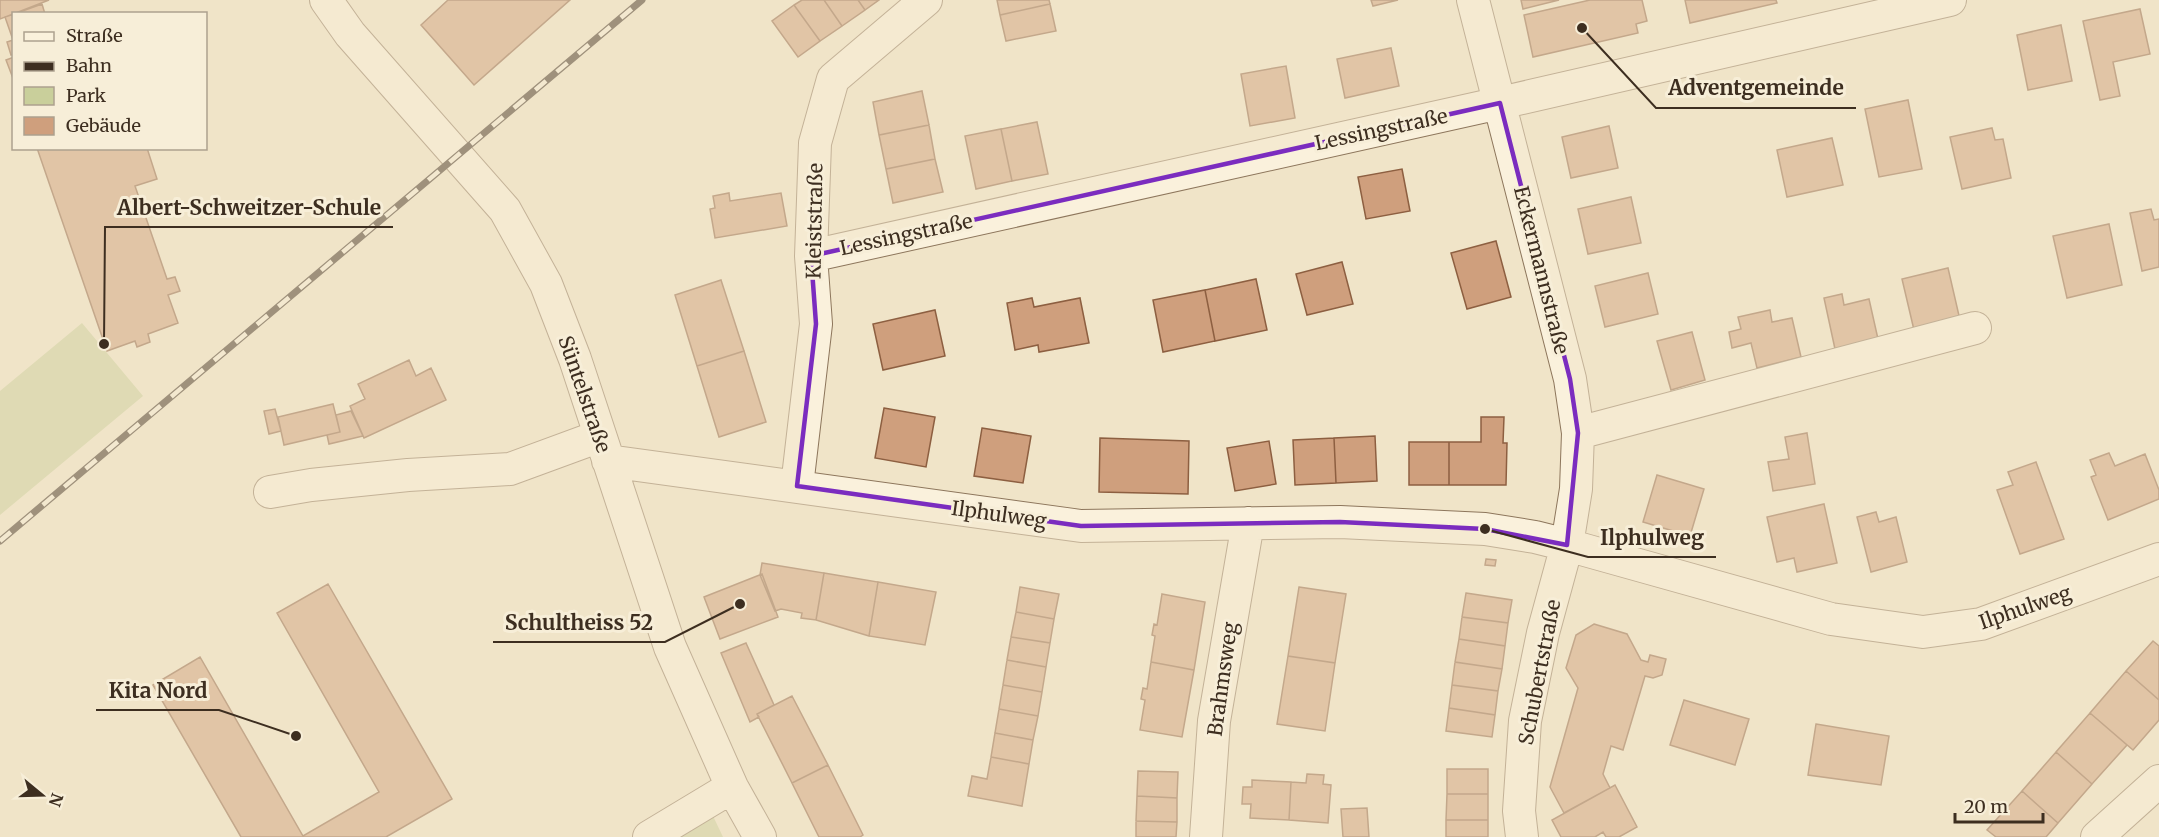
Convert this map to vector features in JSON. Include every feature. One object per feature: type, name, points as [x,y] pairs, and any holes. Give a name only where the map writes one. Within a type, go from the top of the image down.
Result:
[{"type":"street","name":"Süntelstraße","points":[[326,0],[350,34],[505,210],[546,284],[575,359],[670,647],[732,787],[760,837]]},
{"type":"street","name":"Kleiststraße","points":[[797,486],[816,324],[811,256],[815,143],[833,79],[926,0]]},
{"type":"street","name":"Eckermannstraße","points":[[1473,0],[1570,379],[1578,433],[1576,489],[1568,544]]},
{"type":"street","name":"Lessingstraße","points":[[811,256],[1500,103],[1950,0]]},
{"type":"street","points":[[1578,433],[1975,328]]},
{"type":"street","name":"Ilphulweg","points":[[604,448],[797,486],[1081,526],[1340,522],[1485,529],[1568,544],[1831,619],[1923,632],[1981,624],[2159,559]]},
{"type":"street","points":[[270,492],[311,485],[408,475],[510,469],[604,448]]},
{"type":"street","name":"Brahmsweg","points":[[1206,837],[1214,721],[1248,523]]},
{"type":"street","name":"Schubertstraße","points":[[1522,837],[1519,811],[1525,721],[1543,633],[1568,544]]},
{"type":"street","points":[[2097,837],[2159,781]]},
{"type":"street","points":[[649,837],[732,787]]},
{"type":"highlighted area","points":[[1500,103],[1570,379],[1578,433],[1567,545],[1485,529],[1340,522],[1081,526],[797,486],[816,324],[811,256]]},
{"type":"green space","points":[[82,323],[143,396],[0,515],[0,391]]},
{"type":"green space","points":[[713,816],[723,837],[677,837]]},
{"type":"building","points":[[0,0],[49,0],[18,12],[12,12],[12,14],[0,19]]},
{"type":"building","points":[[448,0],[570,0],[474,85],[421,25]]},
{"type":"building","points":[[802,0],[824,0],[842,26],[820,41],[794,5]]},
{"type":"building","points":[[824,0],[858,0],[865,10],[842,26]]},
{"type":"building","points":[[858,0],[879,0],[865,10]]},
{"type":"building","points":[[997,0],[1049,0],[1050,4],[1000,15]]},
{"type":"building","points":[[1371,0],[1398,0],[1373,6]]},
{"type":"building","points":[[1521,0],[1559,0],[1523,9]]},
{"type":"building","points":[[1590,0],[1642,0],[1647,21],[1636,24],[1638,33],[1533,57],[1524,15]]},
{"type":"building","points":[[1685,0],[1776,0],[1777,3],[1690,23]]},
{"type":"building","points":[[42,4],[44,12],[20,12]]},
{"type":"building","points":[[1050,4],[1056,31],[1006,41],[1000,15]]},
{"type":"building","points":[[794,5],[820,41],[798,57],[772,21]]},
{"type":"building","points":[[2140,9],[2150,54],[2113,62],[2120,96],[2100,100],[2083,21]]},
{"type":"building","points":[[12,15],[12,37],[5,17]]},
{"type":"building","points":[[2061,25],[2072,81],[2028,90],[2017,35]]},
{"type":"building","points":[[12,40],[12,55],[11,55],[7,42]]},
{"type":"building","points":[[1391,48],[1399,86],[1345,98],[1337,59]]},
{"type":"building","points":[[12,58],[12,76],[6,60]]},
{"type":"building","points":[[1286,66],[1295,118],[1250,126],[1241,74]]},
{"type":"building","points":[[922,91],[929,125],[879,135],[873,102]]},
{"type":"building","points":[[1908,100],[1922,169],[1879,177],[1865,109]]},
{"type":"building","points":[[1037,122],[1048,174],[1012,181],[1001,129]]},
{"type":"building","points":[[929,125],[935,159],[886,169],[879,135]]},
{"type":"building","points":[[1609,126],[1618,168],[1571,178],[1562,137]]},
{"type":"building","points":[[1992,128],[1995,140],[2003,139],[2011,178],[1962,189],[1950,137]]},
{"type":"building","points":[[1001,129],[1012,181],[976,189],[965,136]]},
{"type":"building","points":[[1832,138],[1843,185],[1787,197],[1777,150]]},
{"type":"building","points":[[38,150],[148,150],[157,179],[135,186],[167,279],[175,277],[180,291],[168,295],[178,323],[148,334],[150,342],[137,347],[135,341],[107,351]]},
{"type":"building","points":[[935,159],[943,192],[893,203],[886,169]]},
{"type":"building","points":[[1402,169],[1410,211],[1366,219],[1358,177]]},
{"type":"building","points":[[729,193],[730,201],[781,193],[787,226],[715,238],[710,209],[715,208],[713,196]]},
{"type":"building","points":[[1631,197],[1641,243],[1588,254],[1578,209]]},
{"type":"building","points":[[2151,209],[2154,220],[2159,219],[2159,267],[2142,271],[2130,213]]},
{"type":"building","points":[[2109,224],[2122,285],[2067,298],[2053,236]]},
{"type":"building","points":[[1496,241],[1511,297],[1467,309],[1451,253]]},
{"type":"building","points":[[1342,262],[1353,304],[1307,315],[1296,274]]},
{"type":"building","points":[[1948,268],[1960,320],[1914,330],[1902,279]]},
{"type":"building","points":[[1648,273],[1658,314],[1605,327],[1595,286]]},
{"type":"building","points":[[1256,279],[1267,330],[1215,341],[1205,290]]},
{"type":"building","points":[[721,280],[744,351],[697,366],[675,295]]},
{"type":"building","points":[[1205,290],[1215,341],[1163,352],[1153,300]]},
{"type":"building","points":[[1842,294],[1844,305],[1869,299],[1878,339],[1835,349],[1824,298]]},
{"type":"building","points":[[1032,298],[1034,307],[1080,298],[1089,343],[1039,352],[1038,345],[1015,350],[1007,303]]},
{"type":"building","points":[[935,310],[945,356],[883,370],[873,324]]},
{"type":"building","points":[[1770,310],[1772,322],[1792,318],[1801,357],[1757,368],[1751,343],[1732,348],[1729,332],[1741,329],[1738,317]]},
{"type":"building","points":[[1692,332],[1705,380],[1671,390],[1657,341]]},
{"type":"building","points":[[744,351],[766,422],[719,437],[697,366]]},
{"type":"building","points":[[409,360],[416,376],[431,368],[446,400],[364,438],[350,406],[365,399],[358,384]]},
{"type":"building","points":[[333,404],[340,432],[284,445],[278,417]]},
{"type":"building","points":[[884,408],[935,417],[926,467],[875,458]]},
{"type":"building","points":[[275,409],[281,431],[269,434],[264,411]]},
{"type":"building","points":[[351,411],[363,436],[329,444],[327,435],[340,432],[336,415]]},
{"type":"building","points":[[1481,417],[1504,417],[1503,443],[1507,443],[1506,485],[1449,485],[1449,442],[1481,442]]},
{"type":"building","points":[[982,428],[1031,436],[1023,483],[974,476]]},
{"type":"building","points":[[1807,433],[1815,484],[1773,491],[1768,462],[1789,459],[1785,437]]},
{"type":"building","points":[[1375,436],[1377,481],[1336,483],[1334,438]]},
{"type":"building","points":[[1100,438],[1189,441],[1188,494],[1099,492]]},
{"type":"building","points":[[1334,438],[1336,483],[1295,485],[1293,440]]},
{"type":"building","points":[[1269,441],[1276,484],[1235,491],[1227,448]]},
{"type":"building","points":[[1409,442],[1449,442],[1449,485],[1409,485]]},
{"type":"building","points":[[2109,453],[2115,466],[2145,454],[2159,490],[2159,499],[2108,520],[2091,477],[2096,475],[2090,460]]},
{"type":"building","points":[[2036,462],[2064,539],[2020,554],[1997,490],[2013,485],[2008,472]]},
{"type":"building","points":[[1657,475],[1704,489],[1690,536],[1643,522]]},
{"type":"building","points":[[1824,504],[1837,563],[1797,572],[1794,558],[1777,562],[1767,517]]},
{"type":"building","points":[[1876,512],[1879,522],[1896,517],[1907,562],[1871,572],[1857,517]]},
{"type":"building","points":[[1486,559],[1496,560],[1495,566],[1485,565]]},
{"type":"building","points":[[762,563],[824,573],[816,620],[801,618],[802,613],[781,609],[775,611],[760,575]]},
{"type":"building","points":[[824,573],[878,582],[869,636],[816,620]]},
{"type":"building","points":[[762,574],[778,617],[720,639],[704,597]]},
{"type":"building","points":[[878,582],[936,592],[925,645],[869,636]]},
{"type":"building","points":[[328,584],[452,799],[386,837],[241,837],[153,685],[200,657],[303,836],[379,792],[277,613]]},
{"type":"building","points":[[1020,587],[1059,594],[1054,619],[1016,612]]},
{"type":"building","points":[[1299,587],[1346,594],[1335,663],[1288,656]]},
{"type":"building","points":[[1466,593],[1512,600],[1508,623],[1462,617]]},
{"type":"building","points":[[1162,594],[1205,602],[1194,670],[1151,662],[1155,636],[1152,635],[1154,624],[1157,625]]},
{"type":"building","points":[[1016,612],[1054,619],[1050,643],[1011,637]]},
{"type":"building","points":[[1462,617],[1508,623],[1505,646],[1459,639]]},
{"type":"building","points":[[1594,624],[1627,634],[1641,660],[1648,662],[1650,655],[1666,659],[1662,675],[1653,678],[1645,676],[1623,750],[1611,746],[1603,774],[1610,788],[1564,813],[1550,787],[1578,688],[1566,668],[1576,635]]},
{"type":"building","points":[[1011,637],[1050,643],[1046,667],[1007,660]]},
{"type":"building","points":[[1459,639],[1505,646],[1502,669],[1455,662]]},
{"type":"building","points":[[2153,641],[2159,646],[2159,700],[2126,671]]},
{"type":"building","points":[[746,643],[774,705],[757,714],[759,717],[750,722],[721,653]]},
{"type":"building","points":[[1288,656],[1335,663],[1325,731],[1277,724]]},
{"type":"building","points":[[1007,660],[1046,667],[1042,692],[1003,685]]},
{"type":"building","points":[[1151,662],[1194,670],[1182,737],[1140,730],[1145,700],[1141,699],[1143,688],[1147,689]]},
{"type":"building","points":[[1455,662],[1502,669],[1498,691],[1452,685]]},
{"type":"building","points":[[2126,671],[2159,700],[2159,720],[2133,750],[2090,713]]},
{"type":"building","points":[[1003,685],[1042,692],[1038,716],[999,709]]},
{"type":"building","points":[[1452,685],[1498,691],[1495,715],[1449,708]]},
{"type":"building","points":[[792,696],[828,765],[792,783],[757,714]]},
{"type":"building","points":[[1684,700],[1749,719],[1735,765],[1670,745]]},
{"type":"building","points":[[1449,708],[1495,715],[1492,737],[1446,731]]},
{"type":"building","points":[[999,709],[1038,716],[1033,740],[995,733]]},
{"type":"building","points":[[2090,713],[2127,745],[2092,784],[2056,752]]},
{"type":"building","points":[[1816,724],[1889,736],[1881,785],[1808,775]]},
{"type":"building","points":[[995,733],[1033,740],[1029,764],[991,757]]},
{"type":"building","points":[[2056,752],[2092,784],[2058,823],[2022,791]]},
{"type":"building","points":[[991,757],[1029,764],[1022,806],[968,796],[972,776],[987,779]]},
{"type":"building","points":[[828,765],[863,835],[860,837],[819,837],[792,783]]},
{"type":"building","points":[[1447,769],[1488,769],[1488,794],[1447,794]]},
{"type":"building","points":[[1138,771],[1178,772],[1177,798],[1137,796]]},
{"type":"building","points":[[1307,774],[1324,775],[1323,784],[1331,785],[1328,823],[1289,820],[1291,782],[1306,783]]},
{"type":"building","points":[[1252,780],[1291,782],[1289,820],[1250,818],[1251,804],[1242,804],[1243,787],[1252,787]]},
{"type":"building","points":[[1615,785],[1637,827],[1619,837],[1606,837],[1603,832],[1595,837],[1561,837],[1552,820]]},
{"type":"building","points":[[2022,791],[2058,823],[2046,837],[1996,837],[1987,830]]},
{"type":"building","points":[[1447,794],[1488,794],[1488,820],[1446,820]]},
{"type":"building","points":[[1137,796],[1177,798],[1177,822],[1136,821]]},
{"type":"building","points":[[1367,808],[1369,837],[1343,837],[1341,809]]},
{"type":"building","points":[[1446,820],[1488,820],[1488,837],[1446,837]]},
{"type":"building","points":[[1136,821],[1177,822],[1176,837],[1136,837]]},
{"type":"railway","points":[[0,541],[642,0]]},
{"type":"place","name":"Adventgemeinde","points":[[1582,28]]},
{"type":"place","name":"Albert-Schweitzer-Schule","points":[[104,344]]},
{"type":"place","name":"Ilphulweg","points":[[1485,529]]},
{"type":"place","name":"Schultheiss 52","points":[[740,604]]},
{"type":"place","name":"Kita Nord","points":[[296,736]]}]
